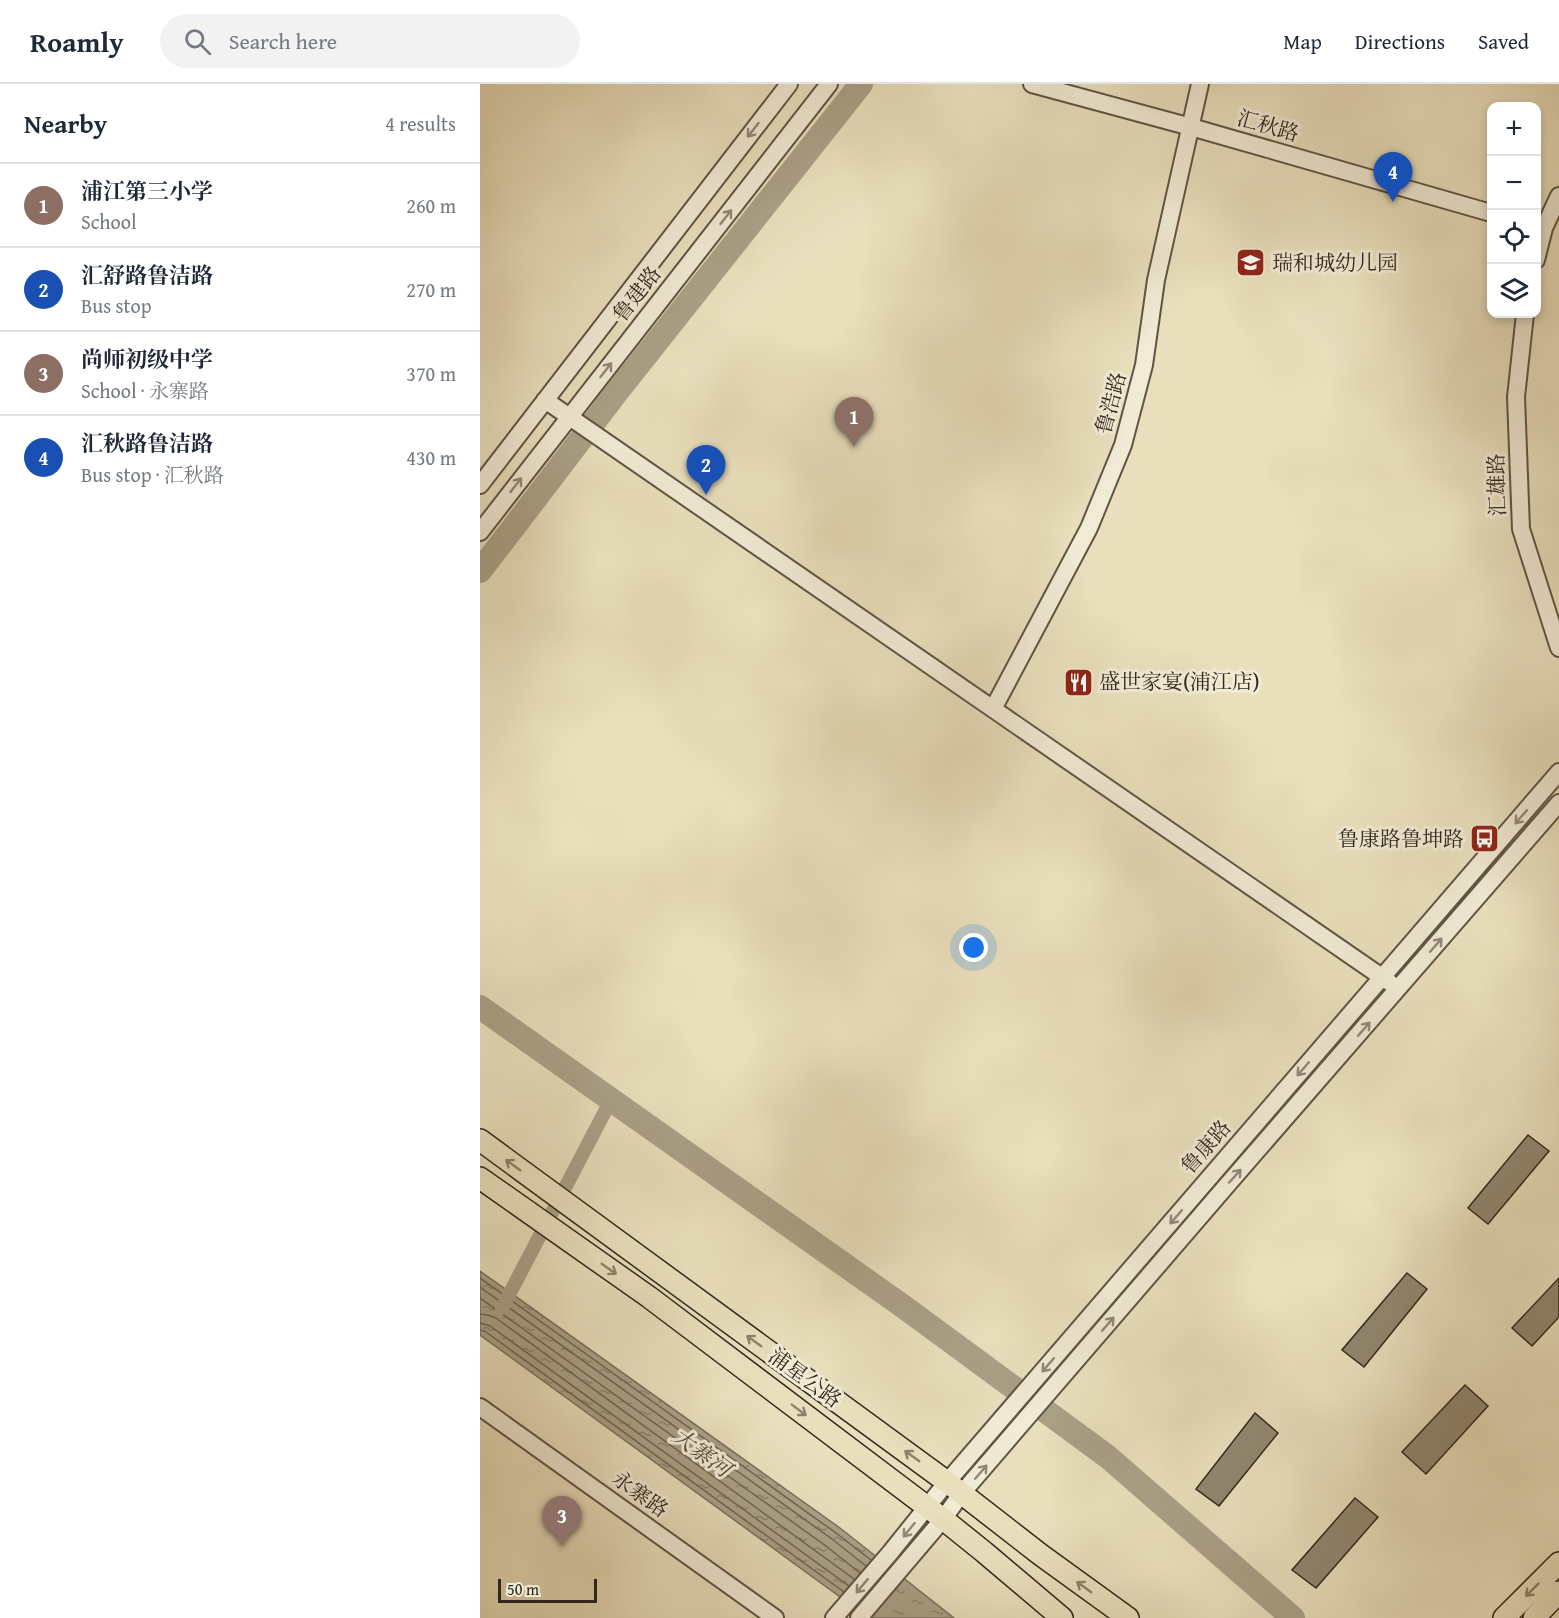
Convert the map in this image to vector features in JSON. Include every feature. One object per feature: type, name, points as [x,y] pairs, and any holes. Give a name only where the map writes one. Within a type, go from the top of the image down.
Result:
[{"type":"main road","name":"浦星公路","points":[[480,1140],[955,1487],[1041,1555],[1128,1618]]},
{"type":"main road","name":"浦星公路","points":[[480,1178],[649,1297],[935,1513],[1062,1618]]},
{"type":"main road","points":[[1504,1618],[1559,1563]]},
{"type":"main road","points":[[1534,1618],[1559,1592]]},
{"type":"street","name":"鲁建路","points":[[480,485],[789,84]]},
{"type":"street","name":"鲁建路","points":[[480,532],[829,84]]},
{"type":"street","name":"汇秋路","points":[[1032,84],[1487,212]]},
{"type":"street","name":"鲁浩路","points":[[993,709],[1089,528],[1123,445],[1144,365],[1156,280],[1200,84]]},
{"type":"street","points":[[1541,225],[1559,196]]},
{"type":"street","name":"汇雄路","points":[[1525,318],[1516,397],[1521,529],[1559,648]]},
{"type":"street","points":[[546,400],[1398,989]]},
{"type":"street","name":"鲁康路","points":[[859,1618],[904,1566],[935,1513],[955,1487],[1382,977],[1559,772]]},
{"type":"street","name":"鲁康路","points":[[955,1487],[1228,1184],[1559,803]]},
{"type":"street","name":"永寨路","points":[[480,1407],[775,1618]]},
{"type":"street","name":"鲁康路","points":[[834,1618],[890,1553],[935,1513]]},
{"type":"water","name":"大寨河","points":[[480,1271],[840,1528],[954,1618],[869,1618],[480,1335]]},
{"type":"building","points":[[1528,1135],[1549,1151],[1488,1224],[1468,1208]]},
{"type":"building","points":[[1407,1273],[1427,1289],[1364,1367],[1342,1350]]},
{"type":"building","points":[[1559,1278],[1559,1317],[1532,1346],[1512,1328]]},
{"type":"building","points":[[1465,1385],[1488,1406],[1426,1474],[1402,1452]]},
{"type":"building","points":[[1255,1413],[1278,1433],[1219,1506],[1196,1489]]},
{"type":"building","points":[[1355,1498],[1378,1517],[1316,1588],[1292,1570]]},
{"type":"waterway","points":[[480,571],[617,392],[861,84]]},
{"type":"waterway","points":[[480,1007],[904,1307],[1108,1457],[1293,1618]]},
{"type":"waterway","points":[[502,1308],[611,1100]]},
{"type":"place","name":"汇秋路鲁洁路","points":[[1393,202]]},
{"type":"place","name":"瑞和城幼儿园","points":[[1251,263]]},
{"type":"place","name":"浦江第三小学","points":[[854,447]]},
{"type":"place","name":"汇舒路鲁洁路","points":[[706,495]]},
{"type":"place","name":"盛世家宴(浦江店)","points":[[1078,682]]},
{"type":"place","name":"鲁康路鲁坤路","points":[[1485,839]]},
{"type":"place","name":"尚师初级中学","points":[[562,1546]]}]
